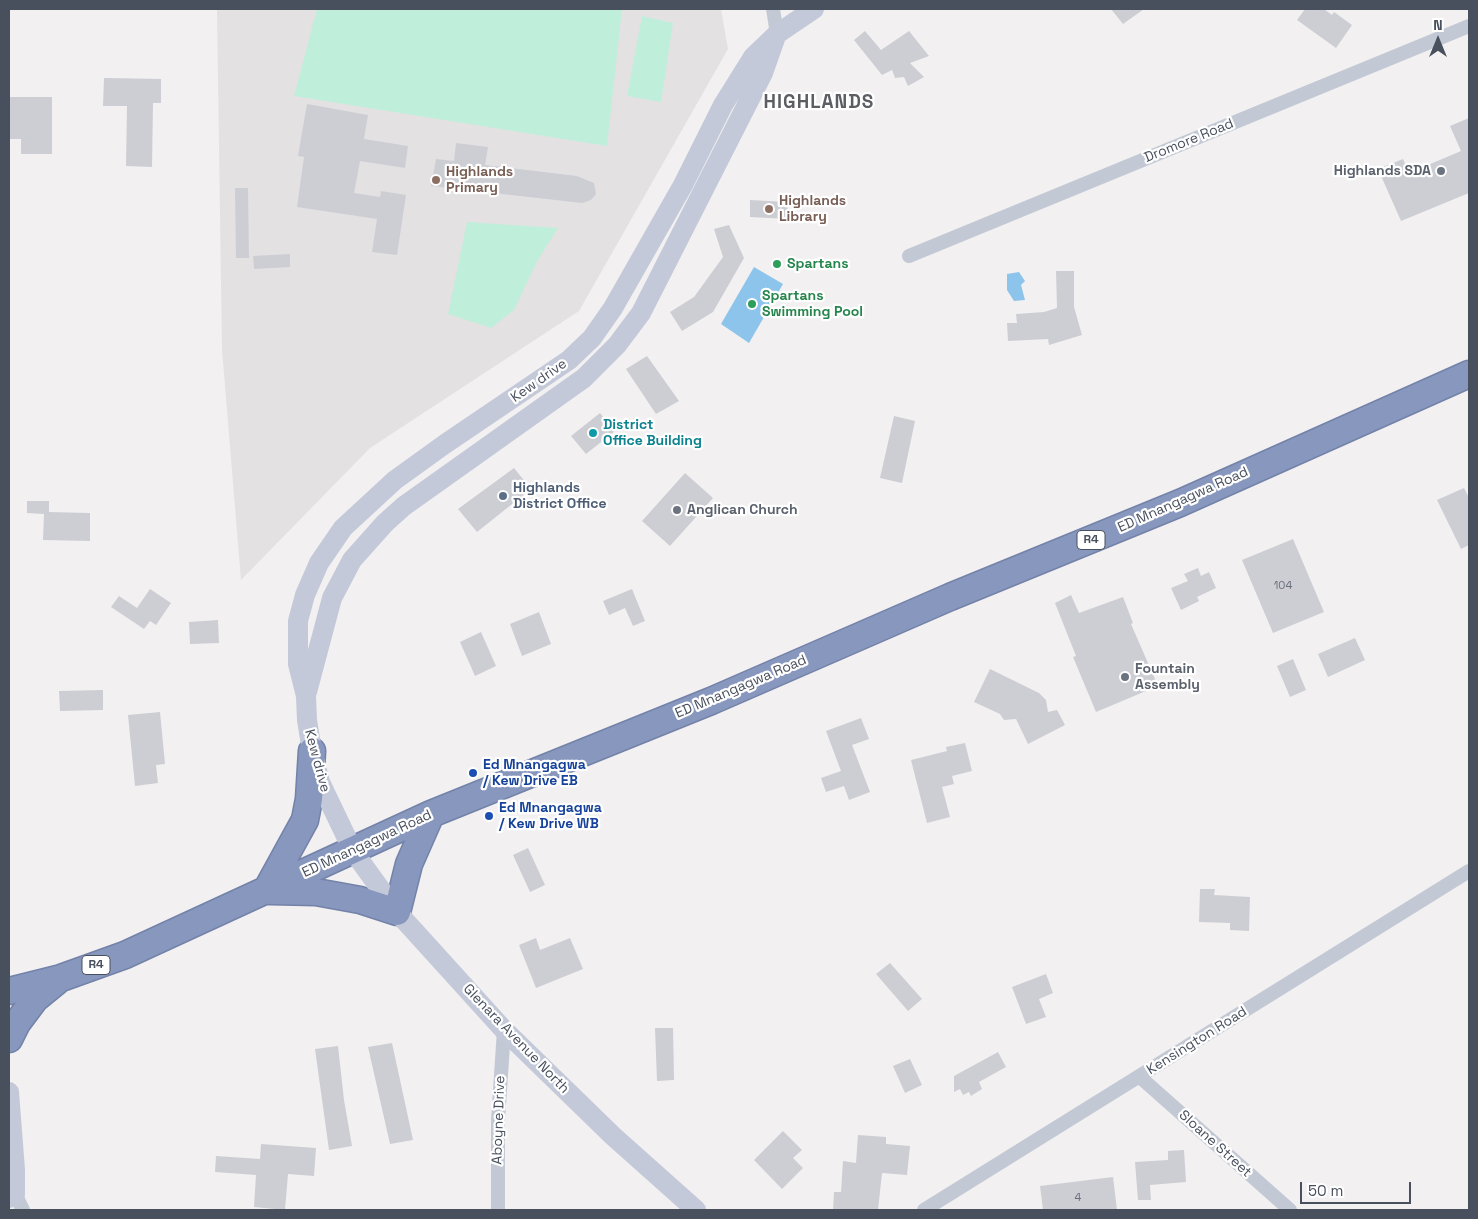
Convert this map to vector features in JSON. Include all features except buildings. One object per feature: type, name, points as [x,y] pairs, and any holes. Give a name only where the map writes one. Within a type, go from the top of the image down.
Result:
[{"type":"highway","name":"ED Mnangagwa Road","points":[[9,991],[62,978],[125,955],[431,814],[711,701],[950,597],[1172,506],[1469,374]]},
{"type":"highway","points":[[312,751],[309,799],[305,820],[266,891],[316,892],[360,900],[397,912],[409,864],[431,814]]},
{"type":"highway","points":[[9,1039],[17,1023],[35,1000],[62,978]]},
{"type":"street","points":[[773,9],[777,34]]},
{"type":"street","name":"Kew drive","points":[[354,851],[320,782],[312,751],[307,720],[306,696],[298,664],[298,621],[305,594],[319,563],[343,528],[395,480],[569,360],[592,338],[613,308],[724,105],[753,57],[777,34],[814,9]]},
{"type":"street","name":"Dromore Road","points":[[909,256],[1469,26]]},
{"type":"street","name":"Kew drive","points":[[306,696],[332,598],[352,560],[385,523],[404,506],[584,378],[617,345],[641,313],[763,73],[777,34]]},
{"type":"street","name":"Glenara Avenue North","points":[[354,851],[397,912],[504,1030],[613,1136],[696,1210]]},
{"type":"street","name":"Kensington Road","points":[[924,1210],[1469,871]]},
{"type":"street","name":"Aboyne Drive","points":[[498,1210],[499,1111],[504,1030]]},
{"type":"street","name":"Sloane Street","points":[[1140,1077],[1290,1210]]},
{"type":"street","points":[[9,1092],[15,1154],[16,1201]]},
{"type":"shaded area","name":"Highlands Primary","points":[[217,9],[721,9],[728,49],[579,311],[370,448],[241,580],[222,349]]},
{"type":"green space","points":[[317,9],[622,9],[607,146],[294,96]]},
{"type":"green space","points":[[642,16],[673,23],[661,102],[627,96]]},
{"type":"green space","points":[[467,222],[558,228],[537,261],[514,310],[491,328],[448,314]]},
{"type":"water","name":"Spartans Swimming Pool","points":[[754,267],[783,284],[749,343],[721,324]]},
{"type":"water","points":[[1019,272],[1025,281],[1021,285],[1025,300],[1014,301],[1007,290],[1007,274]]},
{"type":"place","name":"Highlands SDA","points":[[1441,171]]},
{"type":"place","name":"Highlands Primary","points":[[436,180]]},
{"type":"place","name":"Highlands Library","points":[[769,209]]},
{"type":"place","name":"Spartans","points":[[777,264]]},
{"type":"place","name":"Spartans Swimming Pool","points":[[752,304]]},
{"type":"place","name":"District Office Building","points":[[593,433]]},
{"type":"place","name":"Highlands District Office","points":[[503,496]]},
{"type":"place","name":"Anglican Church","points":[[677,510]]},
{"type":"place","name":"Fountain Assembly","points":[[1125,677]]},
{"type":"place","name":"Ed Mnangagwa / Kew Drive EB","points":[[473,773]]},
{"type":"place","name":"Ed Mnangagwa / Kew Drive WB","points":[[489,816]]},
{"type":"district","name":"HIGHLANDS","points":[[819,103]]}]
